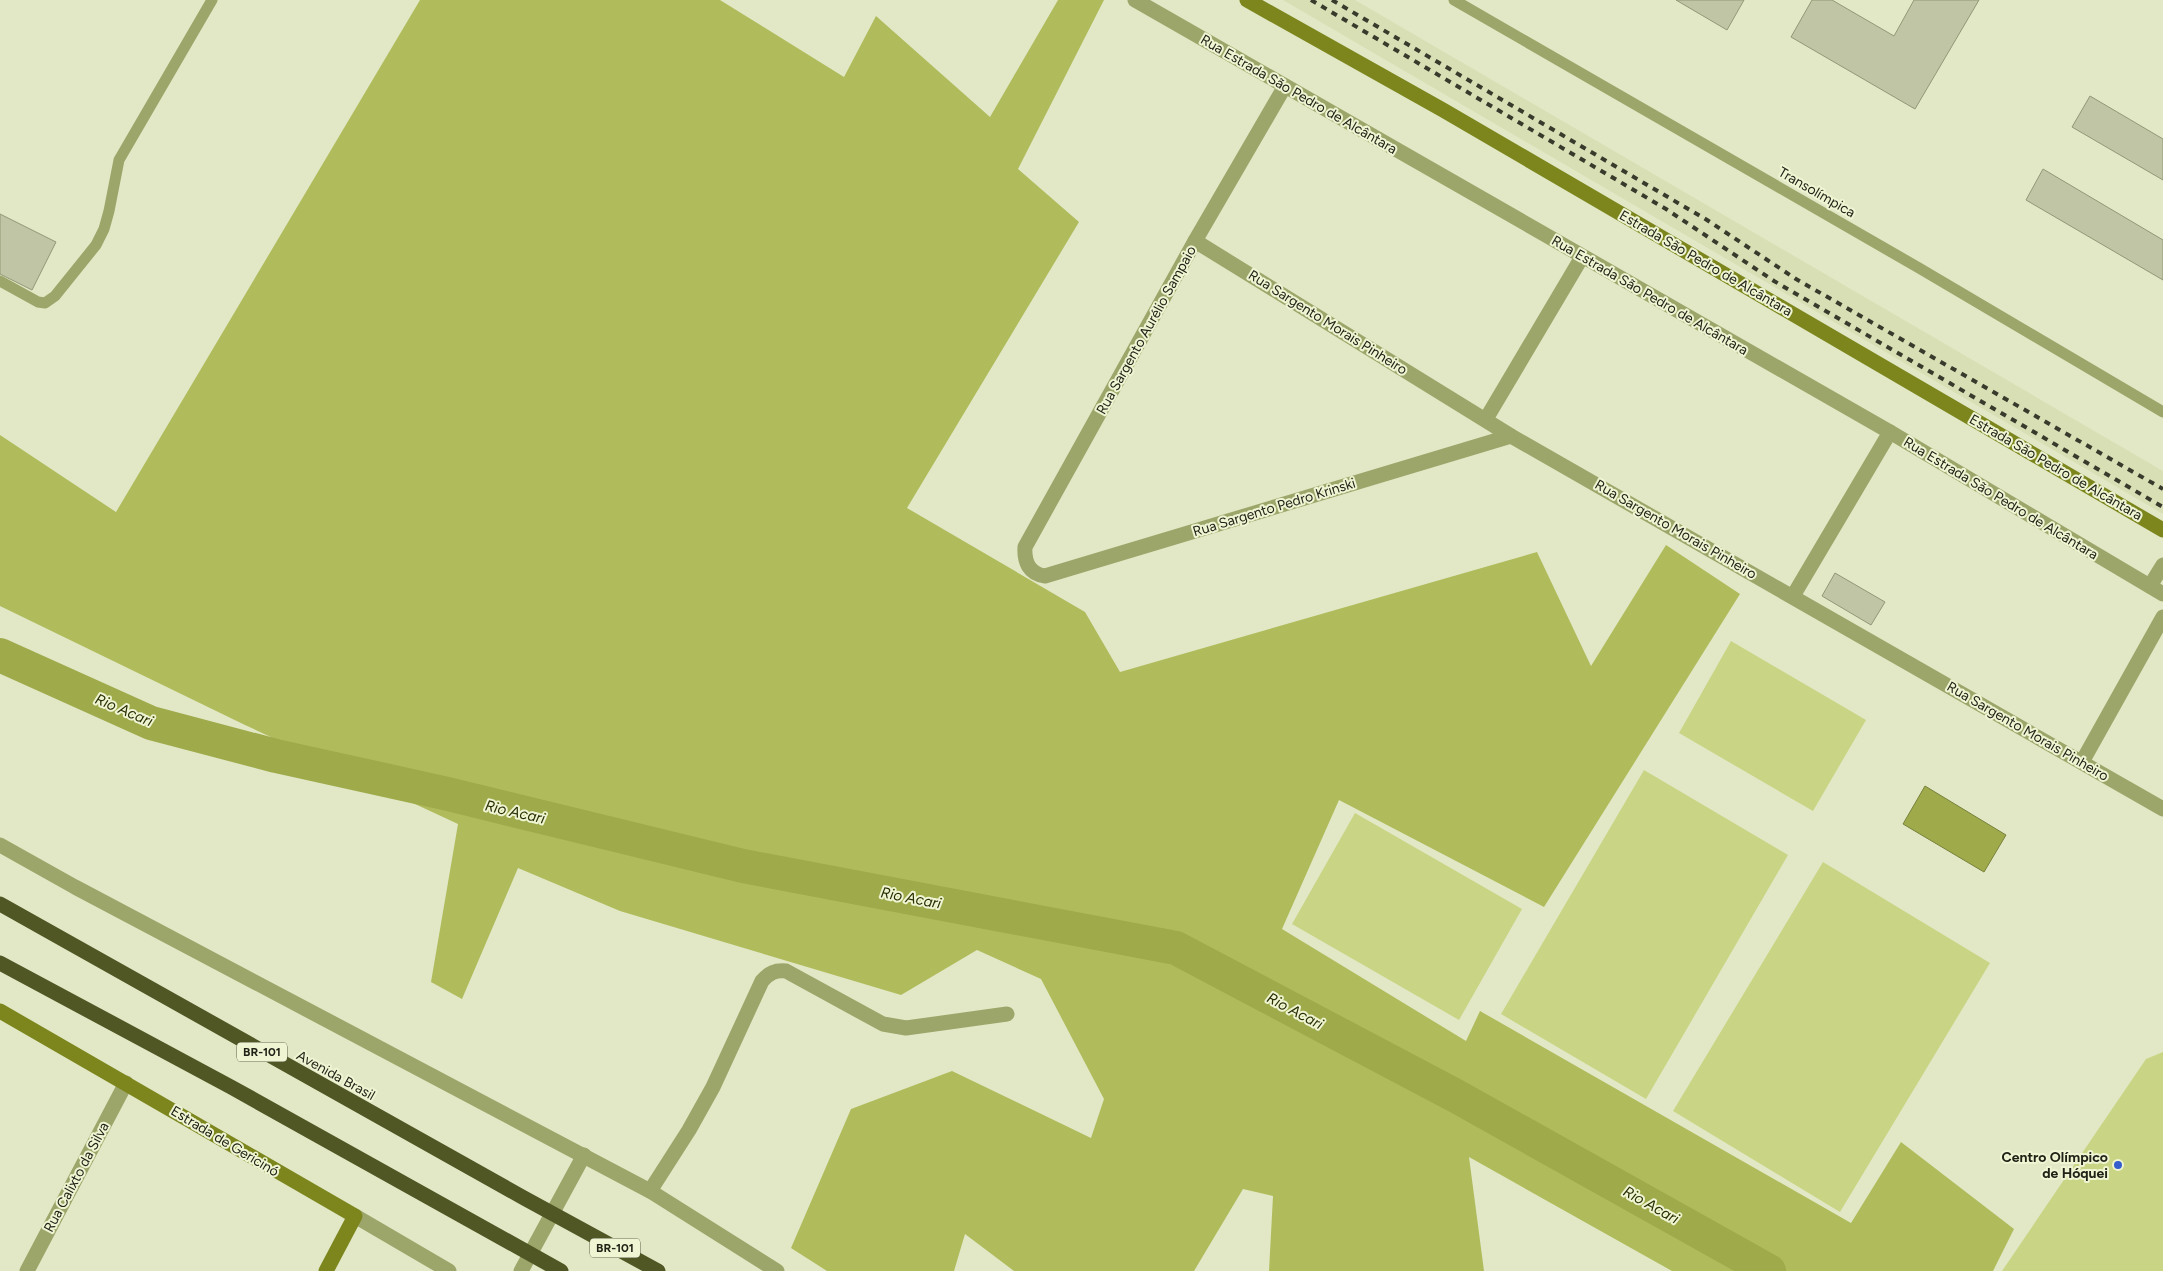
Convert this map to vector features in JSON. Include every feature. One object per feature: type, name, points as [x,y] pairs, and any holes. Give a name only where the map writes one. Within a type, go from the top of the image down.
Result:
[{"type":"highway","name":"Avenida Brasil","points":[[0,904],[524,1198],[658,1271]]},
{"type":"highway","points":[[0,963],[231,1087],[555,1267]]},
{"type":"street","name":"Rua Estrada São Pedro de Alcântara","points":[[1135,0],[1890,432],[2163,594]]},
{"type":"street","name":"Estrada São Pedro de Alcântara","points":[[1247,0],[1452,115],[2163,530]]},
{"type":"street","name":"Rua Sargento Aurélio Sampaio","points":[[1037,575],[1029,568],[1025,557],[1026,547],[1195,240],[1285,86]]},
{"type":"street","name":"Rua Sargento Morais Pinheiro","points":[[1195,240],[1511,436],[2163,809]]},
{"type":"street","points":[[1486,420],[1582,257]]},
{"type":"street","points":[[1793,596],[1890,432]]},
{"type":"street","name":"Rua Sargento Pedro Krinski","points":[[1037,575],[1045,576],[1511,436]]},
{"type":"street","points":[[2150,586],[2163,565]]},
{"type":"street","points":[[2082,762],[2163,617]]},
{"type":"street","points":[[0,845],[75,888],[650,1191],[777,1271]]},
{"type":"street","points":[[650,1191],[708,1096],[762,981],[770,973],[778,970],[786,971],[883,1024],[906,1028],[1007,1014]]},
{"type":"street","name":"Estrada de Gericinó","points":[[0,1011],[449,1271]]},
{"type":"street","name":"Rua Calixto da Silva","points":[[27,1271],[126,1083]]},
{"type":"street","points":[[521,1271],[584,1155]]},
{"type":"street","points":[[326,1271],[355,1216]]},
{"type":"lane","points":[[0,281],[38,302],[45,303],[55,296],[96,245],[104,229],[109,211],[119,160],[212,0]]},
{"type":"lane","name":"Transolímpica","points":[[1454,0],[1919,268],[2163,412]]},
{"type":"shaded area","points":[[420,0],[720,0],[844,77],[876,16],[990,117],[1058,0],[1104,0],[1018,169],[1079,222],[907,508],[1085,612],[1120,672],[1537,552],[1591,666],[1666,545],[1740,594],[1544,907],[1339,800],[1282,929],[1466,1041],[1480,1011],[1851,1223],[1901,1142],[2014,1229],[1993,1271],[1672,1271],[1469,1157],[1484,1271],[1269,1271],[1273,1196],[1243,1189],[1194,1271],[1014,1271],[965,1234],[954,1271],[827,1271],[791,1248],[851,1109],[952,1071],[1091,1138],[1104,1099],[1041,979],[977,950],[901,995],[620,911],[518,868],[462,999],[431,982],[458,824],[245,725],[0,606],[0,435],[116,512]]},
{"type":"shaded area","points":[[1283,0],[1355,0],[2163,471],[2163,514]]},
{"type":"shaded area","points":[[1731,641],[1866,720],[1813,811],[1679,733]]},
{"type":"shaded area","points":[[1644,770],[1788,855],[1646,1099],[1501,1014]]},
{"type":"shaded area","points":[[1925,786],[2006,835],[1984,872],[1903,824]]},
{"type":"shaded area","points":[[1355,813],[1522,909],[1459,1020],[1292,924]]},
{"type":"shaded area","points":[[1823,862],[1990,963],[1840,1212],[1673,1111]]},
{"type":"shaded area","name":"Centro Olímpico de Hóquei","points":[[2163,1052],[2163,1271],[2002,1271],[2146,1059]]},
{"type":"building","points":[[1676,0],[1744,0],[1727,30]]},
{"type":"building","points":[[1812,0],[1832,0],[1894,36],[1914,0],[1979,0],[1915,109],[1791,37]]},
{"type":"building","points":[[2090,96],[2163,139],[2163,180],[2072,127]]},
{"type":"building","points":[[2043,169],[2163,240],[2163,280],[2026,200]]},
{"type":"building","points":[[0,214],[56,242],[32,290],[0,274]]},
{"type":"building","points":[[1835,573],[1885,602],[1871,625],[1822,596]]},
{"type":"waterway","name":"Rio Acari","points":[[0,655],[151,723],[276,756],[448,794],[743,866],[1176,948],[1456,1096],[1769,1271]]},
{"type":"railway","points":[[1311,0],[1666,209],[1774,281],[2163,507]]},
{"type":"railway","points":[[1332,0],[1707,220],[1796,279],[2163,489]]},
{"type":"place","name":"Centro Olímpico de Hóquei","points":[[2118,1165]]}]
